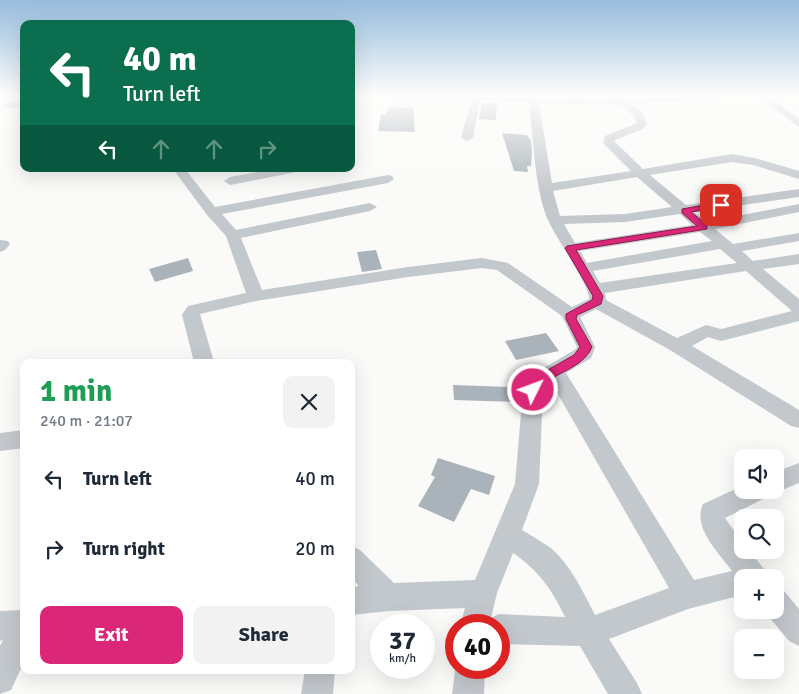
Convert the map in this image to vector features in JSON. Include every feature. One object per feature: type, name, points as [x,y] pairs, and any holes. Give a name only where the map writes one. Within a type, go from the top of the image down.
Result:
[{"type":"street","points":[[466,138],[468,128]]},
{"type":"street","points":[[538,128],[548,204],[554,220],[596,296],[678,346],[795,412]]},
{"type":"street","points":[[635,128],[609,138],[609,143],[641,174],[799,308]]},
{"type":"street","points":[[546,188],[732,158],[755,162],[799,175]]},
{"type":"street","points":[[181,172],[212,212],[233,235],[256,296]]},
{"type":"street","points":[[230,181],[276,172]]},
{"type":"street","points":[[212,212],[388,178]]},
{"type":"street","points":[[554,220],[625,218],[685,211],[799,193]]},
{"type":"street","points":[[233,235],[370,207]]},
{"type":"street","points":[[570,248],[704,227],[799,208]]},
{"type":"street","points":[[582,268],[799,237]]},
{"type":"street","points":[[571,314],[596,296],[750,266],[799,259]]},
{"type":"street","points":[[203,359],[191,315],[194,310],[256,296],[408,272],[482,263],[502,266],[571,314]]},
{"type":"street","points":[[478,614],[483,593],[527,484],[533,390],[536,383],[578,358],[584,353],[586,347],[571,319],[571,314]]},
{"type":"street","points":[[678,346],[706,331],[721,335],[799,315]]},
{"type":"street","points":[[555,371],[688,595]]},
{"type":"street","points":[[0,442],[20,440]]},
{"type":"street","points":[[784,479],[799,473]]},
{"type":"street","points":[[740,499],[712,512],[714,525],[747,569]]},
{"type":"street","points":[[508,535],[541,557],[553,569],[567,590],[588,632],[626,694]]},
{"type":"street","points":[[355,563],[389,597]]},
{"type":"street","points":[[510,629],[588,632],[688,595],[734,584]]},
{"type":"street","points":[[355,601],[389,597],[483,593]]},
{"type":"street","points":[[0,626],[20,625]]},
{"type":"street","points":[[0,679],[20,638]]},
{"type":"street","points":[[317,694],[320,674]]},
{"type":"street","points":[[468,694],[469,679]]},
{"type":"building","points":[[378,128],[415,128],[415,132],[378,131]]},
{"type":"building","points":[[502,133],[527,135],[531,141],[531,166],[527,166],[528,172],[514,171]]},
{"type":"building","points":[[376,250],[382,269],[362,272],[357,252]]},
{"type":"building","points":[[188,258],[193,271],[155,282],[149,269]]},
{"type":"building","points":[[546,333],[559,351],[516,360],[505,341]]},
{"type":"building","points":[[453,385],[511,387],[514,402],[454,400]]},
{"type":"building","points":[[438,458],[495,476],[489,495],[471,489],[454,522],[418,506],[435,477],[431,475]]},
{"type":"route","points":[[533,390],[536,383],[578,358],[584,353],[586,347],[571,319],[571,314],[597,302],[598,296],[570,248],[704,227],[685,211],[721,205]]}]
